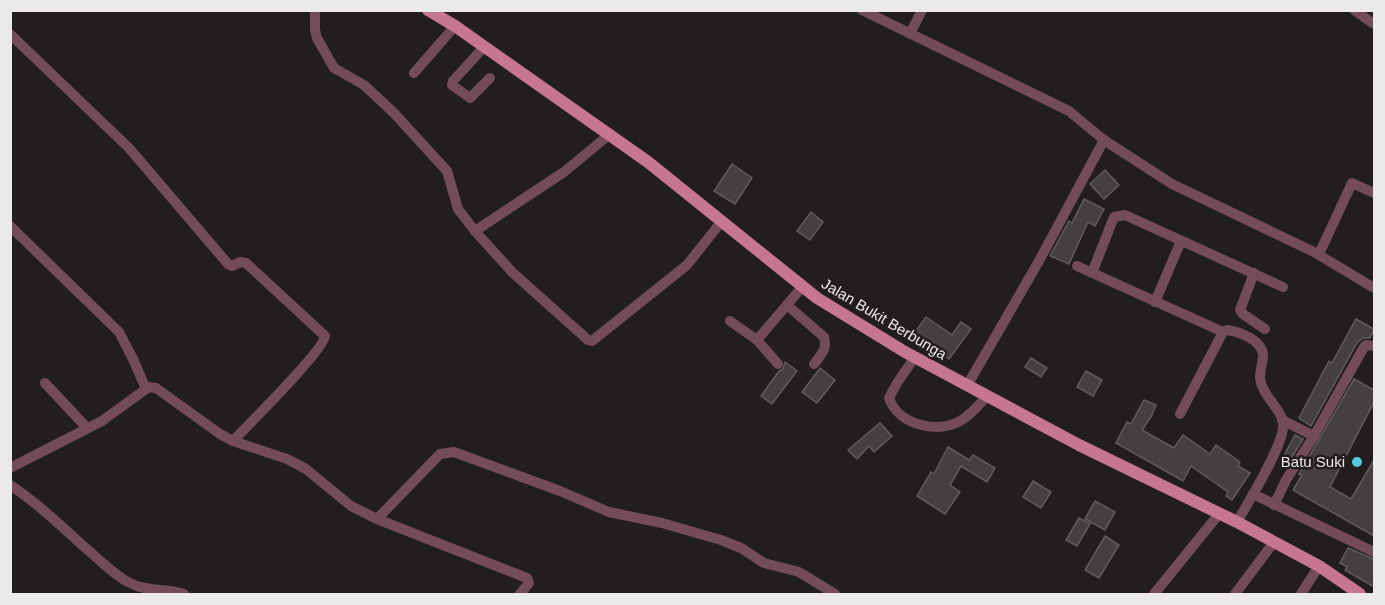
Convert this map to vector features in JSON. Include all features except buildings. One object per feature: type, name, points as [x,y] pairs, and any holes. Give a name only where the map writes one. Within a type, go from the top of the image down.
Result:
[{"type":"main road","name":"Jalan Bukit Berbunga","points":[[428,10],[610,135],[817,298],[915,357],[969,384],[1079,446],[1237,522],[1319,566],[1360,594]]},
{"type":"street","points":[[315,10],[315,30],[327,59],[334,68],[364,85],[393,112],[447,171],[458,209],[475,231],[512,272],[586,339],[591,341],[687,265],[722,221]]},
{"type":"street","points":[[862,10],[1069,111],[1104,140],[1172,183],[1319,254],[1374,288]]},
{"type":"street","points":[[910,34],[922,10]]},
{"type":"street","points":[[1354,10],[1374,24]]},
{"type":"street","points":[[414,73],[454,26]]},
{"type":"street","points":[[10,34],[129,148],[228,264],[232,266],[240,262],[246,263],[325,336],[325,341],[312,357],[233,441]]},
{"type":"street","points":[[484,47],[453,81],[452,85],[470,99],[490,78]]},
{"type":"street","points":[[475,231],[564,172],[610,135]]},
{"type":"street","points":[[969,384],[1104,140]]},
{"type":"street","points":[[1319,254],[1352,183],[1374,193]]},
{"type":"street","points":[[1092,273],[1114,217],[1125,215],[1283,287]]},
{"type":"street","points":[[10,226],[119,332],[146,389]]},
{"type":"street","points":[[1155,302],[1181,241]]},
{"type":"street","points":[[1077,266],[1223,332],[1227,330],[1252,339],[1261,348],[1263,355],[1260,376],[1262,388],[1282,420],[1314,436]]},
{"type":"street","points":[[1254,273],[1240,310],[1265,329]]},
{"type":"street","points":[[757,340],[803,286]]},
{"type":"street","points":[[787,305],[824,337],[825,350],[814,364]]},
{"type":"street","points":[[730,321],[757,340],[778,364]]},
{"type":"street","points":[[1180,414],[1223,332]]},
{"type":"street","points":[[1274,504],[1364,347],[1374,346]]},
{"type":"street","points":[[915,357],[889,398],[896,409],[912,423],[953,425],[970,415],[987,396]]},
{"type":"street","points":[[45,383],[87,428]]},
{"type":"street","points":[[10,468],[102,421],[149,387],[156,388],[220,434],[306,469],[345,502],[377,519],[527,578],[529,583],[520,594]]},
{"type":"street","points":[[1237,522],[1281,436],[1282,420]]},
{"type":"street","points":[[377,519],[440,454],[454,452],[560,491],[609,512],[662,523],[721,540],[741,548],[764,563],[799,572],[836,594]]},
{"type":"street","points":[[10,485],[35,501],[102,563],[129,583],[140,588],[176,591],[184,594]]},
{"type":"street","points":[[1253,494],[1374,552]]},
{"type":"street","points":[[1154,594],[1219,514]]},
{"type":"street","points":[[1235,594],[1274,542]]},
{"type":"street","points":[[1301,594],[1319,566]]},
{"type":"place","name":"Batu Suki","points":[[1357,462]]}]
